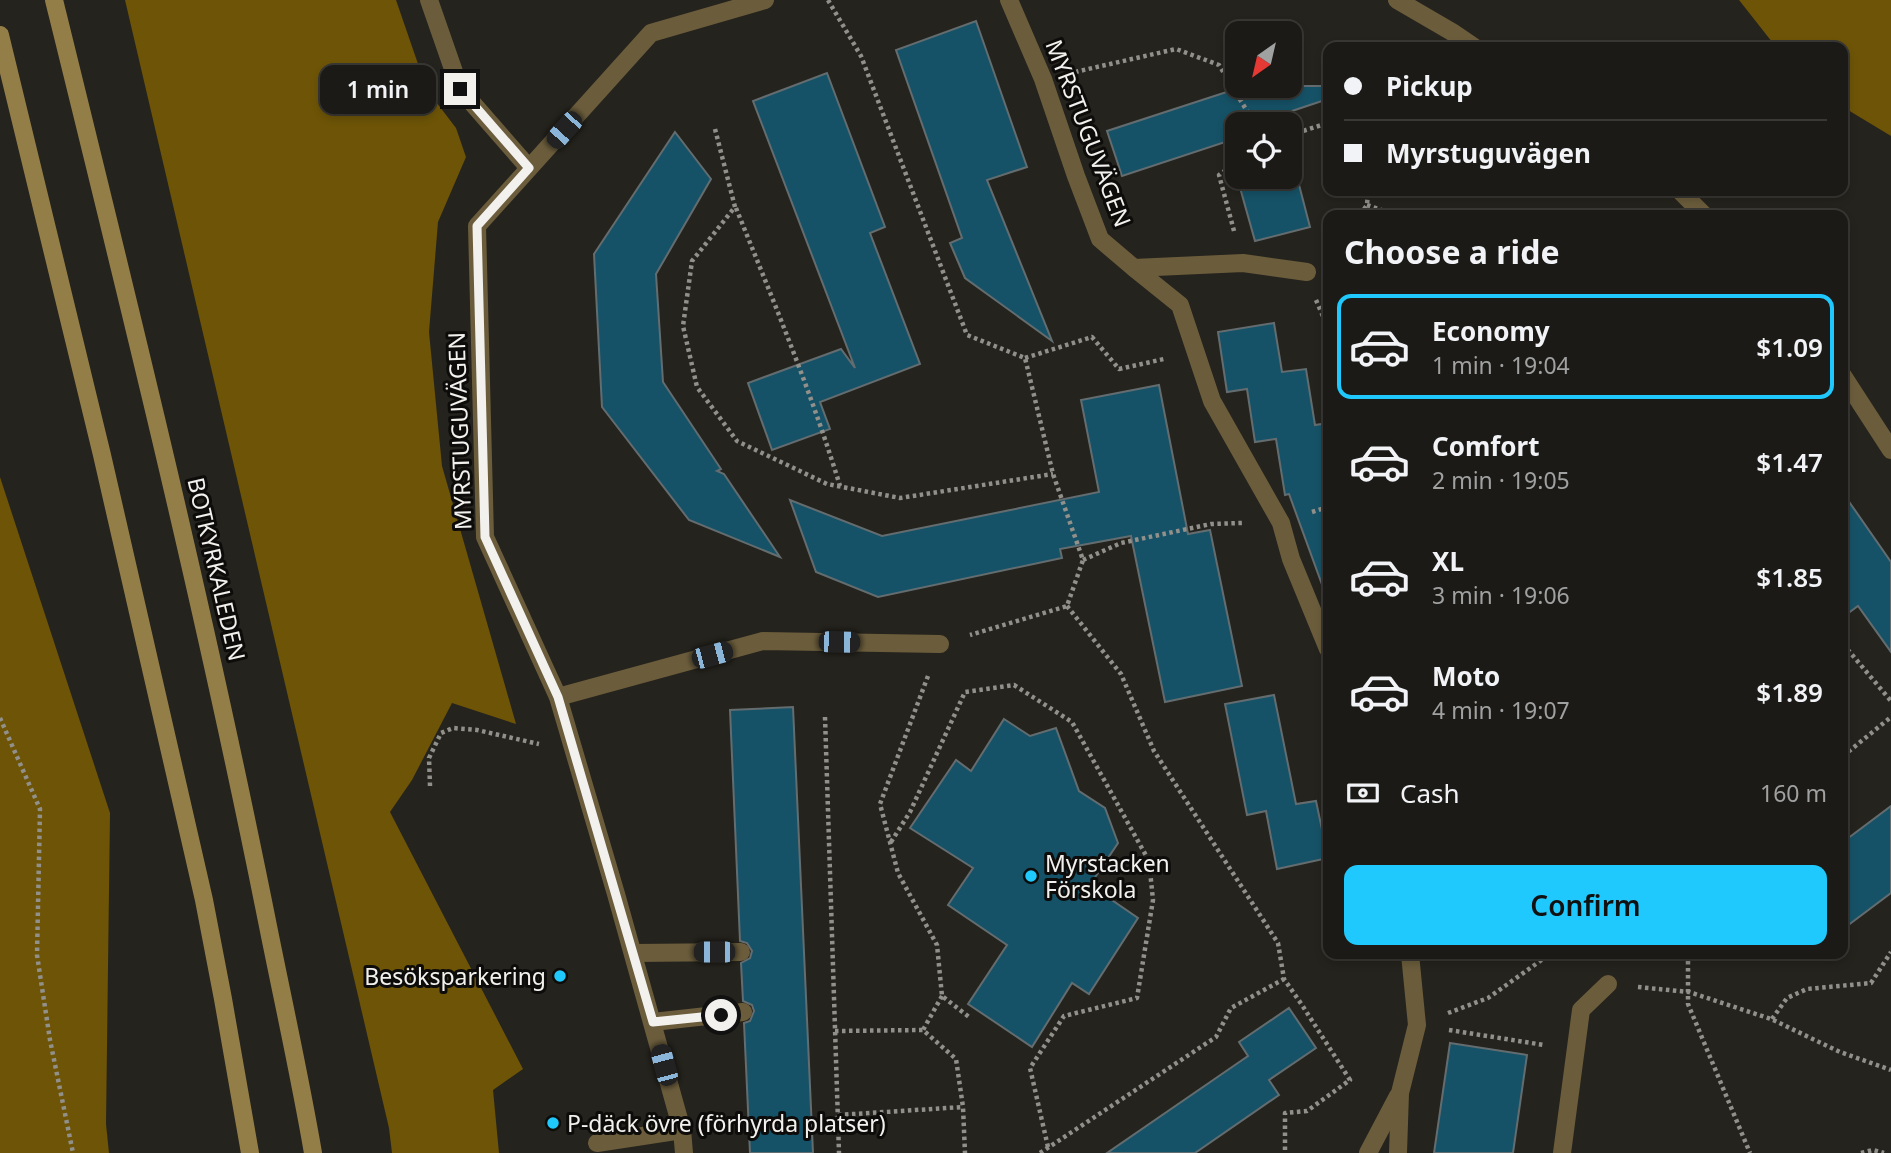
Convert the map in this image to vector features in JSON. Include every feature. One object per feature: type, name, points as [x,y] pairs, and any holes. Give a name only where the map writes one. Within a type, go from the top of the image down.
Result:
[{"type":"main road","name":"BOTKYRKALEDEN","points":[[54,0],[137,333],[209,642],[313,1153]]},
{"type":"main road","points":[[0,35],[102,455],[204,900],[250,1153]]},
{"type":"street","points":[[429,0],[460,89],[529,168]]},
{"type":"street","name":"MYRSTUGUVÄGEN","points":[[684,1153],[682,1130],[653,1022],[558,697],[485,537],[477,226],[651,33],[765,0]]},
{"type":"street","name":"MYRSTUGUVÄGEN","points":[[1009,0],[1043,79],[1100,239],[1180,305],[1212,401],[1281,523],[1291,559],[1323,637]]},
{"type":"street","points":[[1397,0],[1466,42]]},
{"type":"street","points":[[1685,196],[1699,210]]},
{"type":"street","points":[[1134,268],[1243,262],[1307,272]]},
{"type":"street","points":[[1848,384],[1891,450]]},
{"type":"street","points":[[558,697],[763,641],[940,644]]},
{"type":"street","points":[[633,953],[741,952]]},
{"type":"street","points":[[1368,1153],[1399,1093],[1417,1025],[1410,959]]},
{"type":"street","points":[[1562,1153],[1581,1010],[1608,984]]},
{"type":"street","points":[[653,1022],[743,1012]]},
{"type":"street","points":[[1398,1153],[1399,1093]]},
{"type":"street","points":[[597,1143],[682,1130]]},
{"type":"path","points":[[828,0],[861,56],[967,335],[1025,358],[1092,337],[1119,369],[1196,351]]},
{"type":"path","points":[[1043,79],[1176,49],[1219,65],[1248,112]]},
{"type":"path","points":[[1302,131],[1323,125]]},
{"type":"path","points":[[715,129],[735,207],[806,383],[841,486]]},
{"type":"path","points":[[1225,171],[1219,175],[1243,262]]},
{"type":"path","points":[[1364,210],[1368,196]]},
{"type":"path","points":[[1367,205],[1382,210]]},
{"type":"path","points":[[735,207],[692,261],[682,326],[697,387],[737,441],[827,484],[900,498],[1053,474]]},
{"type":"path","points":[[1025,358],[1053,474],[1083,560],[1067,606]]},
{"type":"path","points":[[1083,560],[1121,543],[1211,524],[1281,523]]},
{"type":"path","points":[[923,1030],[942,996],[937,945],[898,873],[880,804],[940,644],[1067,606]]},
{"type":"path","points":[[1067,606],[1121,674],[1154,751],[1278,943],[1284,979],[1350,1080],[1307,1111],[1285,1113],[1286,1153]]},
{"type":"path","points":[[1848,650],[1891,701]]},
{"type":"path","points":[[890,843],[910,812],[965,692],[1014,685],[1072,722],[1149,861],[1153,900],[1137,998],[1064,1016],[1031,1068],[1048,1147]]},
{"type":"path","points":[[825,717],[839,1153]]},
{"type":"path","points":[[1848,752],[1891,717]]},
{"type":"path","points":[[0,718],[40,808],[37,955],[50,1040],[73,1153]]},
{"type":"path","points":[[430,786],[429,758],[441,733],[453,728],[477,730],[574,751]]},
{"type":"path","points":[[1772,1019],[1787,998],[1807,989],[1871,983],[1891,952]]},
{"type":"path","points":[[1417,1025],[1488,998],[1543,959]]},
{"type":"path","points":[[1688,959],[1688,1004],[1750,1153]]},
{"type":"path","points":[[1040,1153],[1216,1037],[1231,1008],[1284,979]]},
{"type":"path","points":[[1608,984],[1689,992],[1772,1019],[1840,1052],[1891,1070]]},
{"type":"path","points":[[942,996],[969,1017]]},
{"type":"path","points":[[1417,1025],[1576,1050]]},
{"type":"path","points":[[835,1031],[923,1030],[956,1059],[963,1107],[965,1153]]},
{"type":"path","points":[[838,1115],[963,1107]]},
{"type":"path","points":[[1861,1153],[1873,1150],[1884,1153]]},
{"type":"shaded area","points":[[125,0],[396,0],[427,90],[456,128],[466,157],[438,222],[429,332],[442,466],[516,724],[452,703],[412,780],[390,812],[523,1069],[493,1090],[499,1153],[392,1153],[389,1128]]},
{"type":"shaded area","points":[[1739,0],[1891,0],[1891,136],[1848,110],[1848,42],[1772,42]]},
{"type":"shaded area","points":[[0,477],[110,813],[106,1124],[109,1153],[0,1153]]},
{"type":"building","points":[[976,21],[1027,167],[987,180],[1052,341],[965,278],[950,243],[962,238],[896,50]]},
{"type":"building","points":[[827,73],[885,227],[870,233],[920,364],[820,402],[830,429],[772,450],[748,383],[841,349],[855,368],[753,101]]},
{"type":"building","points":[[1302,86],[1323,86],[1323,101],[1289,112],[1225,112],[1225,142],[1122,176],[1107,131],[1225,93],[1225,98],[1302,98]]},
{"type":"building","points":[[675,132],[711,179],[656,274],[663,382],[721,469],[717,471],[724,474],[780,557],[689,520],[602,407],[594,254]]},
{"type":"building","points":[[1240,189],[1300,189],[1310,227],[1255,241]]},
{"type":"building","points":[[1274,323],[1282,372],[1306,369],[1315,425],[1323,424],[1323,587],[1289,494],[1285,495],[1276,439],[1255,442],[1247,389],[1227,392],[1218,332]]},
{"type":"building","points":[[1159,385],[1188,534],[1210,530],[1242,686],[1165,702],[1131,536],[1060,549],[1062,558],[878,597],[816,572],[790,500],[882,536],[1099,492],[1081,400]]},
{"type":"building","points":[[1848,500],[1891,562],[1891,652],[1858,606],[1848,613]]},
{"type":"building","points":[[1274,695],[1296,804],[1316,801],[1323,834],[1323,859],[1277,869],[1266,811],[1247,815],[1225,704]]},
{"type":"building","points":[[793,707],[813,1153],[750,1153],[744,1023],[750,1021],[754,1011],[752,1005],[743,1001],[741,963],[750,958],[752,951],[747,943],[740,941],[730,710]]},
{"type":"building","name":"Myrstacken Förskola","points":[[1004,719],[1030,736],[1056,728],[1079,791],[1105,808],[1118,843],[1090,885],[1138,918],[1089,994],[1072,983],[1032,1047],[968,1004],[1007,945],[948,905],[973,868],[910,828],[956,760],[971,771]]},
{"type":"building","points":[[1891,806],[1891,893],[1848,925],[1848,838]]},
{"type":"building","points":[[1289,1008],[1316,1048],[1269,1080],[1279,1095],[1195,1153],[1107,1153],[1248,1056],[1239,1042]]},
{"type":"building","points":[[1450,1043],[1527,1055],[1513,1153],[1434,1153]]},
{"type":"place","name":"Myrstacken Förskola","points":[[1031,876]]},
{"type":"place","name":"Besöksparkering","points":[[560,976]]},
{"type":"place","name":"P-däck övre (förhyrda platser)","points":[[553,1123]]},
{"type":"route","points":[[460,89],[529,168],[477,226],[485,537],[558,697],[653,1022],[721,1015]]}]
